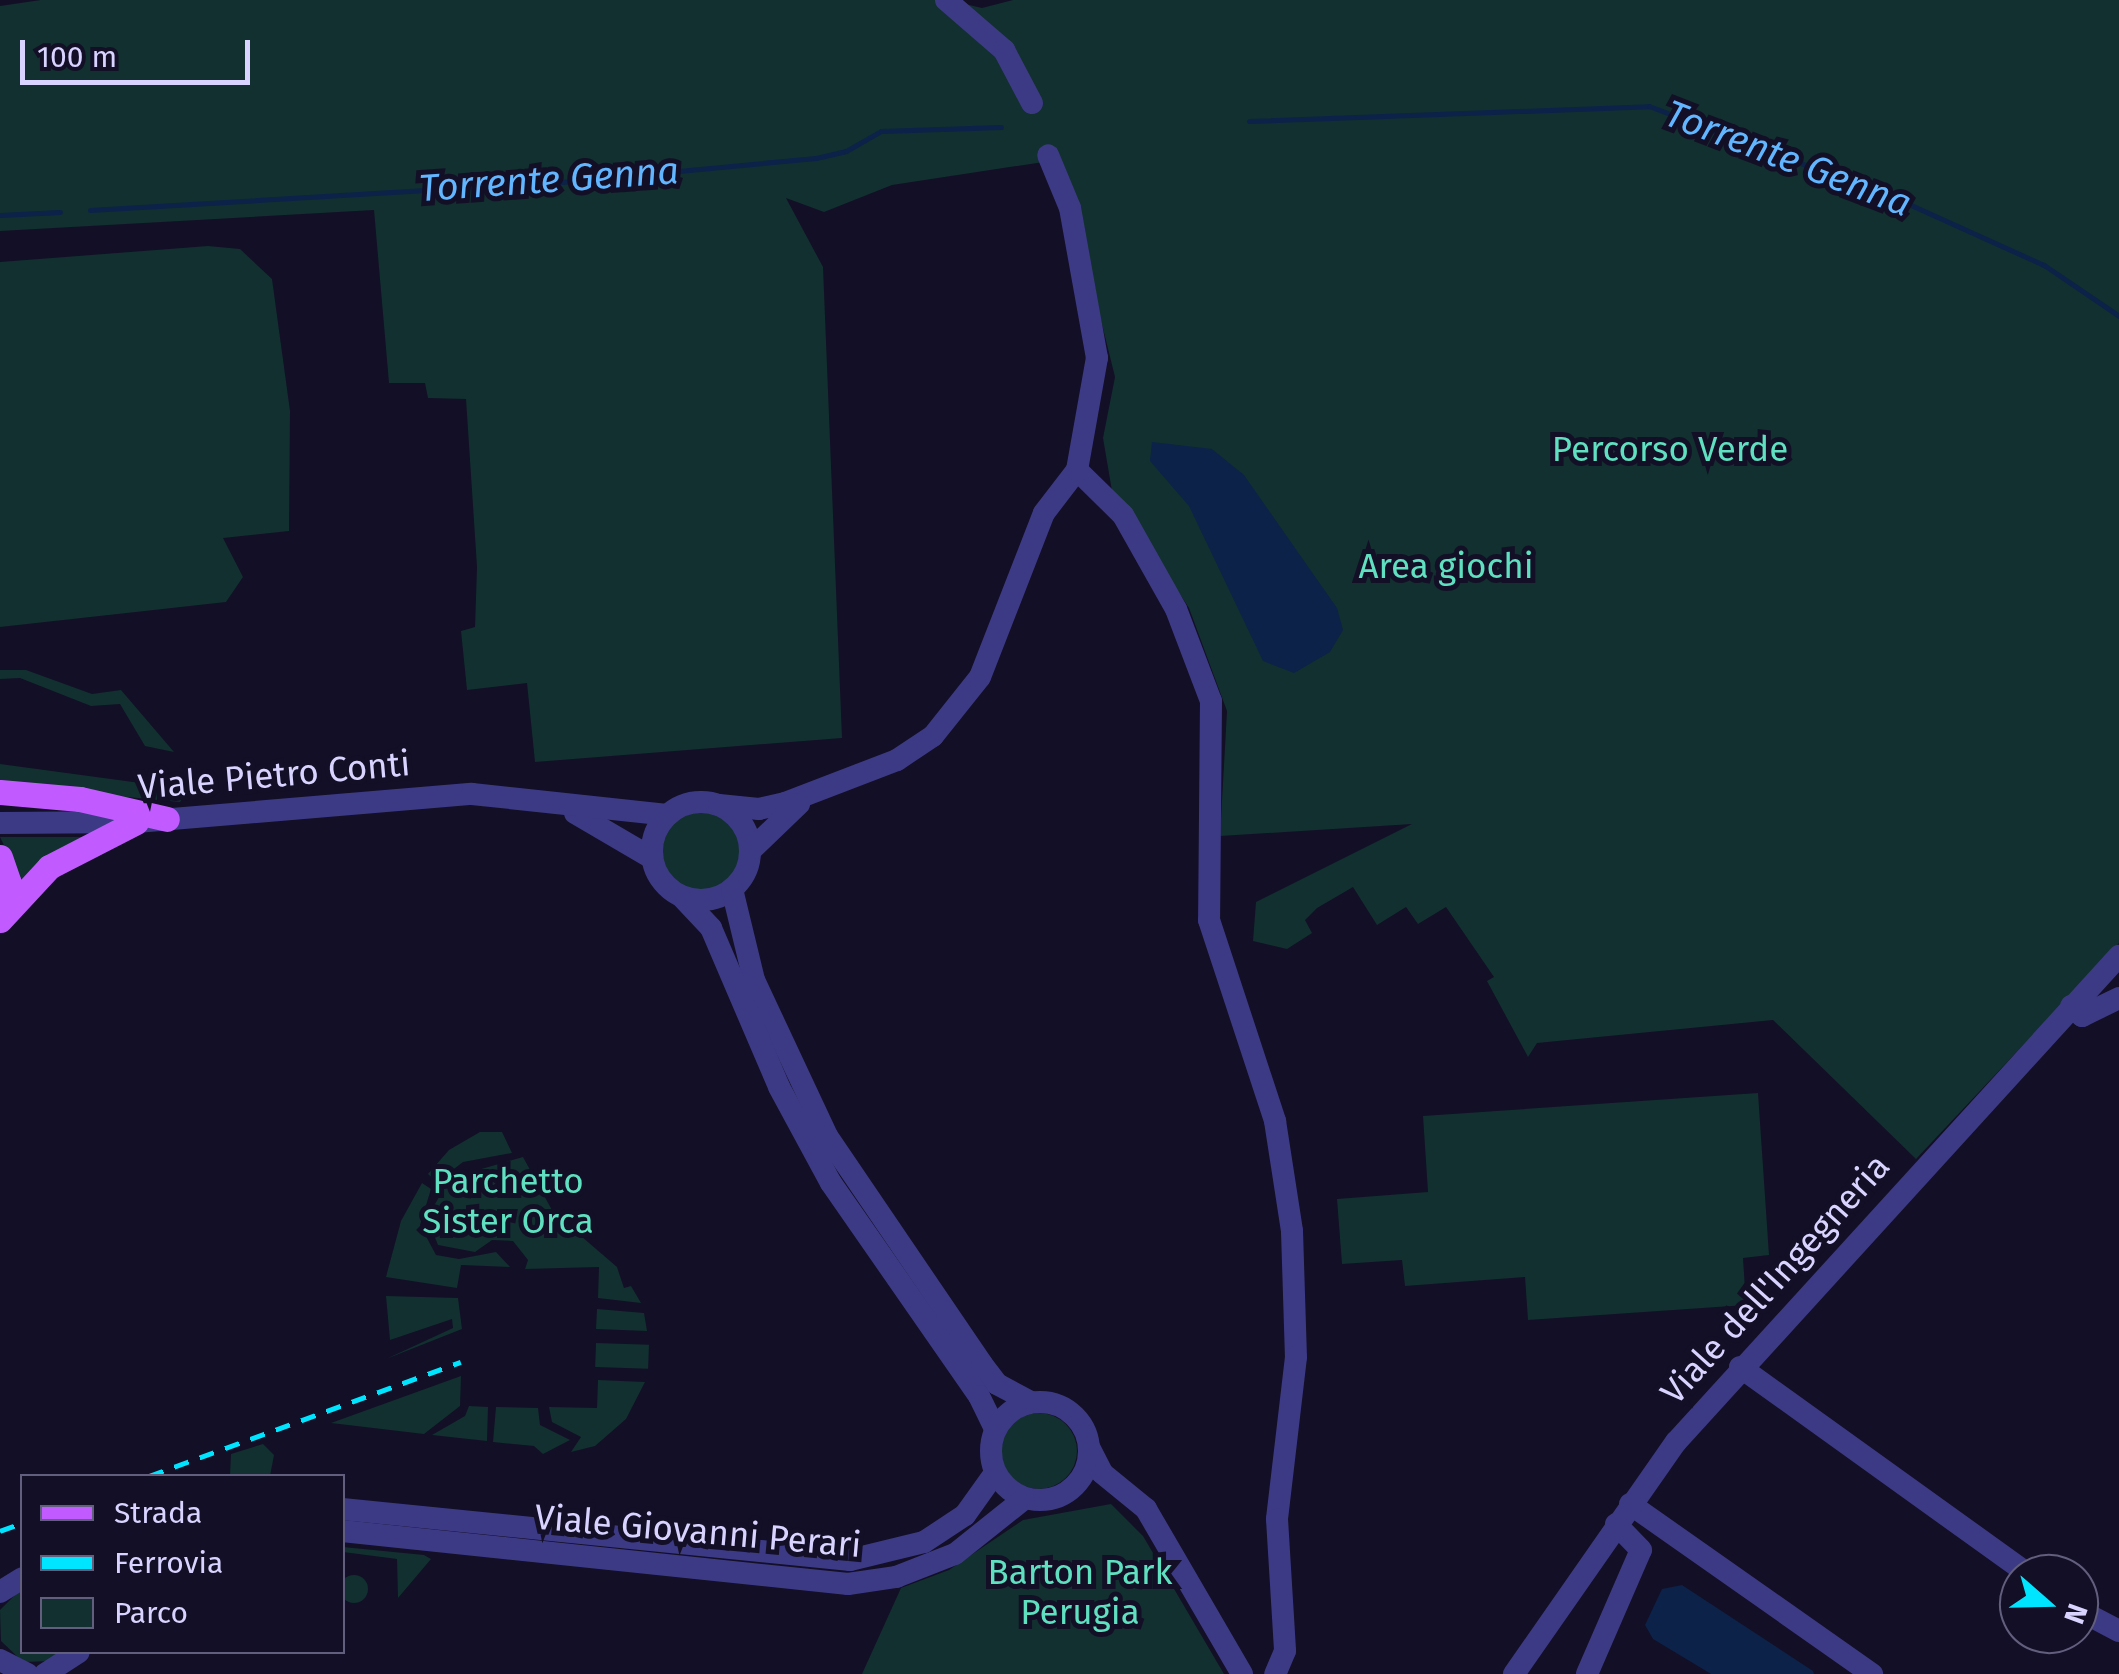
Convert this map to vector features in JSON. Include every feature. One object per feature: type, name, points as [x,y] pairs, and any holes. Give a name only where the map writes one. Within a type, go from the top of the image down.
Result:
[{"type":"main road","points":[[0,792],[80,799],[167,819]]},
{"type":"main road","points":[[0,917],[50,867],[136,822]]},
{"type":"main road","points":[[0,858],[9,883],[0,917]]},
{"type":"street","points":[[946,0],[972,17],[1018,66],[1032,103]]},
{"type":"street","name":"Viale Pietro Conti","points":[[0,823],[136,822],[472,794],[667,815],[692,802],[760,810],[810,796],[897,760],[934,736],[980,677],[1044,513],[1077,470],[1097,358],[1070,208],[1048,155]]},
{"type":"street","points":[[1077,470],[1123,515],[1176,610],[1211,701],[1209,920],[1274,1121],[1292,1232],[1296,1358],[1276,1519],[1285,1651],[1275,1674]]},
{"type":"street","name":"Viale Pietro Conti","points":[[732,889],[750,852],[810,796]]},
{"type":"street","name":"Viale Pietro Conti","points":[[554,802],[652,858],[667,887],[711,928],[779,1087],[831,1182],[979,1396],[995,1430]]},
{"type":"street","points":[[719,805],[742,824],[750,852]]},
{"type":"street","points":[[652,858],[667,815]]},
{"type":"street","points":[[681,896],[708,900],[732,889],[754,980],[827,1136],[998,1384],[1031,1402],[1048,1402],[1076,1418],[1089,1448],[1117,1488],[1146,1509],[1242,1674]]},
{"type":"street","name":"Viale dell'Ingegneria","points":[[1514,1674],[1630,1504],[1740,1367],[2119,956]]},
{"type":"street","points":[[2071,1006],[2082,1016],[2119,998]]},
{"type":"street","points":[[1740,1367],[2000,1554]]},
{"type":"street","points":[[1031,1402],[995,1430],[995,1473],[1024,1499],[1050,1500],[1073,1488],[1117,1488]]},
{"type":"street","points":[[1073,1488],[1089,1448]]},
{"type":"street","name":"Viale Giovanni Perari","points":[[345,1509],[850,1560],[924,1542],[965,1515],[995,1473]]},
{"type":"street","name":"Viale Giovanni Perari","points":[[345,1531],[848,1584],[896,1577],[955,1554],[1024,1499]]},
{"type":"street","points":[[1630,1504],[1872,1674]]},
{"type":"street","points":[[1587,1674],[1641,1550],[1616,1524]]},
{"type":"street","points":[[0,1660],[28,1674]]},
{"type":"street","points":[[45,1674],[76,1662]]},
{"type":"green space","name":"Percorso Verde","points":[[41,0],[948,0],[982,8],[1013,0],[2119,0],[2119,943],[1916,1159],[1773,1020],[1537,1043],[1528,1057],[1487,981],[1494,977],[1446,907],[1418,924],[1406,907],[1377,925],[1353,887],[1317,908],[1305,920],[1312,933],[1287,949],[1253,941],[1256,902],[1412,824],[1220,836],[1227,711],[1189,608],[1112,491],[1103,438],[1115,377],[1081,239],[1050,161],[892,185],[824,212],[786,198],[823,267],[842,738],[535,762],[527,683],[467,690],[461,631],[475,627],[477,567],[466,399],[428,398],[425,383],[389,383],[374,210],[0,231],[0,6]]},
{"type":"green space","points":[[208,246],[240,249],[272,279],[290,411],[289,531],[223,538],[243,577],[226,602],[0,627],[0,262]]},
{"type":"green space","points":[[0,670],[26,670],[92,694],[121,690],[174,752],[145,746],[120,704],[91,706],[20,678],[0,679]]},
{"type":"green space","points":[[0,764],[170,787],[188,780],[189,787],[180,802],[0,785]]},
{"type":"green space","points":[[701,810],[716,813],[729,822],[738,835],[738,865],[729,878],[716,887],[701,890],[686,887],[673,878],[664,865],[661,850],[664,835],[673,822],[686,813]]},
{"type":"green space","points":[[0,837],[85,837],[23,884]]},
{"type":"green space","points":[[1758,1093],[1769,1255],[1743,1258],[1746,1305],[1528,1320],[1525,1277],[1405,1286],[1402,1260],[1342,1264],[1337,1199],[1428,1192],[1423,1116]]},
{"type":"green space","points":[[480,1132],[502,1132],[512,1153],[463,1162],[437,1182],[428,1174],[449,1150]]},
{"type":"green space","name":"Parchetto Sister Orca","points":[[523,1157],[553,1212],[617,1267],[624,1288],[631,1286],[641,1303],[598,1298],[599,1267],[525,1269],[528,1260],[513,1241],[492,1240],[475,1252],[438,1245],[427,1218],[450,1178]]},
{"type":"green space","points":[[422,1183],[431,1189],[420,1225],[436,1255],[459,1259],[496,1252],[510,1267],[461,1265],[457,1288],[386,1277],[401,1221]]},
{"type":"green space","points":[[386,1296],[458,1298],[462,1329],[386,1359],[453,1328],[452,1319],[390,1340]]},
{"type":"green space","points":[[597,1309],[644,1313],[647,1331],[596,1329]]},
{"type":"green space","points":[[596,1343],[649,1345],[648,1369],[595,1367]]},
{"type":"green space","points":[[461,1376],[460,1406],[424,1434],[331,1423]]},
{"type":"green space","points":[[598,1380],[645,1382],[626,1419],[595,1446],[571,1452],[581,1437],[552,1422],[549,1407],[597,1408]]},
{"type":"green space","points":[[469,1406],[488,1407],[487,1441],[432,1435],[465,1416]]},
{"type":"green space","points":[[496,1407],[538,1408],[540,1425],[570,1440],[543,1454],[534,1446],[493,1442]]},
{"type":"green space","points":[[1039,1413],[1066,1424],[1077,1451],[1066,1478],[1039,1489],[1012,1478],[1001,1451],[1012,1424]]},
{"type":"green space","points":[[263,1444],[274,1455],[270,1474],[230,1474],[231,1454]]},
{"type":"green space","name":"Barton Park Perugia","points":[[1111,1504],[1143,1536],[1224,1674],[862,1674],[901,1588],[949,1570],[1023,1520]]},
{"type":"green space","points":[[345,1547],[424,1555],[431,1559],[398,1598],[397,1559],[345,1552]]},
{"type":"green space","points":[[359,1576],[367,1584],[364,1599],[354,1603],[345,1600],[345,1578]]},
{"type":"green space","points":[[20,1590],[20,1654],[64,1654],[53,1661],[23,1662],[1,1641],[0,1610]]},
{"type":"water","points":[[1152,442],[1212,449],[1244,475],[1337,608],[1343,630],[1330,652],[1294,673],[1263,661],[1189,506],[1150,461]]},
{"type":"water","points":[[1682,1585],[1814,1674],[1711,1674],[1653,1639],[1645,1625],[1662,1589]]},
{"type":"waterway","name":"Torrente Genna","points":[[1249,121],[1649,106],[1902,201],[2044,265],[2119,316]]},
{"type":"waterway","name":"Torrente Genna","points":[[90,210],[551,183],[816,158],[846,151],[881,131],[1001,127]]},
{"type":"waterway","name":"Torrente Genna","points":[[0,215],[60,212]]},
{"type":"railway","points":[[154,1474],[461,1362]]},
{"type":"railway","points":[[0,1531],[20,1524]]},
{"type":"park label","name":"Area giochi","points":[[1446,566]]}]
